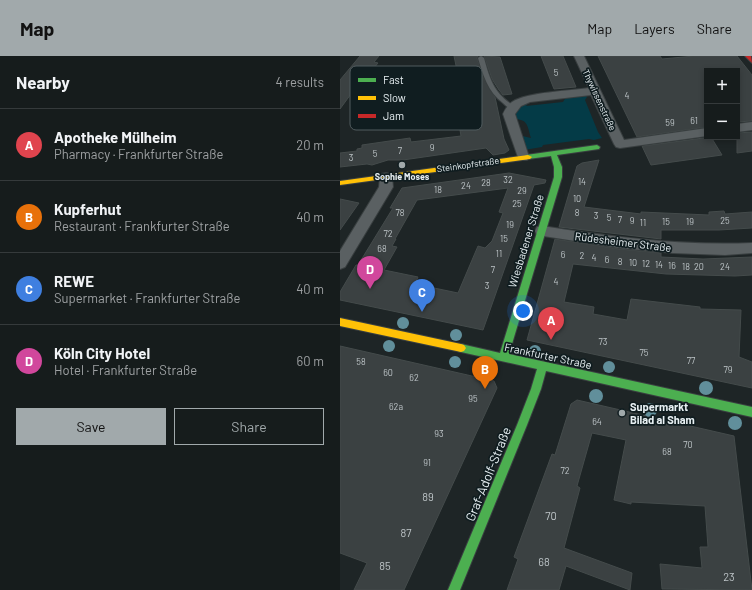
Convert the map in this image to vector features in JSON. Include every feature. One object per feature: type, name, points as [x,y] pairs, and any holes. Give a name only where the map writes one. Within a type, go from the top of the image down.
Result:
[{"type":"street","name":"Thywissenstraße","points":[[579,56],[620,144],[704,132]]},
{"type":"street","points":[[748,56],[752,61]]},
{"type":"street","points":[[523,158],[509,114],[512,107],[518,102],[529,99],[596,91]]},
{"type":"street","points":[[740,128],[752,126]]},
{"type":"street","name":"Steinkopfstraße","points":[[340,183],[597,147]]},
{"type":"street","name":"Wiesbadener Straße","points":[[503,358],[558,177],[558,167],[554,153]]},
{"type":"street","points":[[340,263],[386,187],[386,177]]},
{"type":"street","name":"Rüdesheimer Straße","points":[[542,230],[633,245],[684,249],[752,248]]},
{"type":"street","name":"Frankfurter Straße","points":[[340,322],[752,412]]},
{"type":"street","name":"Graf-Adolf-Straße","points":[[454,590],[531,401],[542,366]]},
{"type":"lane","points":[[481,58],[491,89],[504,102],[512,107]]},
{"type":"shaded area","points":[[585,95],[587,97],[585,100],[598,132],[602,138],[543,145],[542,147],[524,150],[518,135],[531,138],[528,126],[522,120],[513,119],[515,113],[519,109],[529,102],[526,106],[563,102],[566,97]]},
{"type":"building","points":[[360,56],[379,56],[374,62],[378,63],[375,66],[352,66]]},
{"type":"building","points":[[454,56],[478,56],[477,58],[480,66],[456,66]]},
{"type":"building","points":[[484,56],[500,57],[512,94],[503,95],[499,90],[492,79]]},
{"type":"building","points":[[541,56],[563,56],[576,87],[554,89]]},
{"type":"building","points":[[598,56],[660,56],[662,59],[694,56],[737,56],[752,75],[752,121],[740,122],[740,68],[704,68],[704,127],[637,137]]},
{"type":"building","points":[[350,68],[350,95],[340,109],[340,80]]},
{"type":"building","points":[[482,74],[495,97],[504,139],[509,150],[505,153],[493,155],[486,148],[403,160],[388,160],[372,165],[367,164],[340,167],[340,153],[357,151],[357,149],[362,148],[362,145],[410,138],[411,142],[461,136],[460,130],[482,130]]},
{"type":"building","points":[[752,132],[752,151],[737,153],[737,140],[740,140],[740,133]]},
{"type":"building","points":[[704,138],[704,140],[713,140],[722,155],[651,165],[642,146]]},
{"type":"building","points":[[599,160],[584,207],[641,214],[641,212],[709,215],[709,212],[724,211],[725,214],[752,212],[752,228],[719,230],[661,230],[661,239],[559,227],[577,166],[582,163]]},
{"type":"building","points":[[509,173],[546,180],[545,183],[534,185],[483,330],[340,300],[340,292],[393,208],[390,208],[402,188]],"holes":[[[508,188],[499,212],[503,213],[492,241],[485,248],[478,246],[458,293],[415,284],[418,277],[384,270],[397,247],[392,246],[395,239],[417,200]]]},
{"type":"building","points":[[340,199],[359,203],[340,230]]},
{"type":"building","points":[[555,239],[620,249],[661,253],[661,257],[703,259],[752,257],[752,275],[735,276],[666,274],[573,264],[564,302],[594,307],[593,314],[627,320],[631,299],[700,307],[700,309],[741,310],[739,357],[752,362],[752,388],[527,340]]},
{"type":"building","points":[[340,346],[494,381],[497,388],[404,590],[354,590],[367,563],[340,553]]},
{"type":"building","points":[[577,400],[734,436],[752,590],[662,589],[660,564],[702,568],[700,547],[708,547],[705,506],[631,502],[631,504],[614,500],[626,440],[592,433],[577,486],[580,488],[564,548],[632,573],[630,590],[566,566],[559,590],[507,590],[518,559],[514,557],[552,454],[555,455],[571,404]]},
{"type":"traffic: fast","points":[[528,157],[597,147]]},
{"type":"traffic: fast","points":[[503,358],[558,177],[558,167],[553,153]]},
{"type":"traffic: fast","points":[[461,348],[752,412]]},
{"type":"traffic: fast","points":[[454,590],[522,425],[536,389],[542,367]]},
{"type":"traffic: slow","points":[[340,183],[528,157]]},
{"type":"traffic: slow","points":[[340,322],[461,348]]},
{"type":"traffic: jam","points":[[748,56],[752,61]]},
{"type":"place","name":"Sophie Moses","points":[[402,165]]},
{"type":"place","name":"Köln City Hotel","points":[[370,289]]},
{"type":"place","name":"REWE","points":[[422,312]]},
{"type":"place","name":"Apotheke Mülheim","points":[[551,340]]},
{"type":"place","name":"Kupferhut","points":[[485,389]]},
{"type":"place","name":"Supermarkt Bilad al Sham","points":[[622,413]]}]
